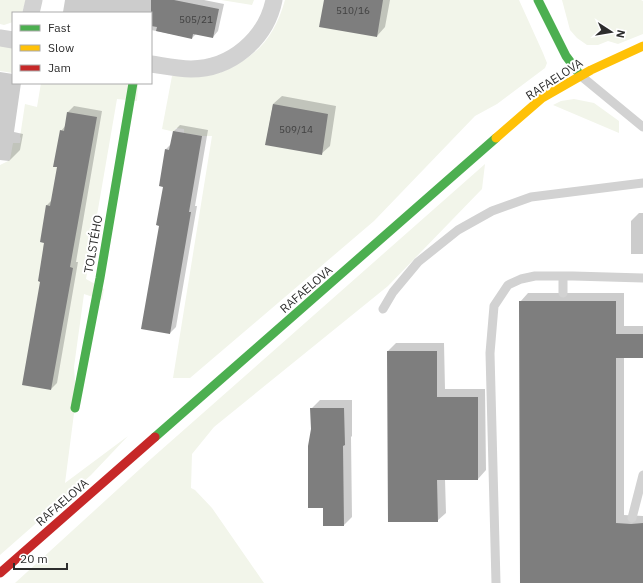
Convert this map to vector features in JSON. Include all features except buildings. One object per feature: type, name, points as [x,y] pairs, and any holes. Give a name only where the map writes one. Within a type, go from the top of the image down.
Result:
[{"type":"main road","points":[[538,0],[566,56],[580,75]]},
{"type":"main road","name":"RAFAELOVA","points":[[0,573],[542,98],[580,75],[618,56],[643,46]]},
{"type":"main road","name":"TOLSTÉHO","points":[[74,408],[100,278],[133,84]]},
{"type":"street","points":[[31,12],[34,0]]},
{"type":"street","points":[[152,64],[191,69],[217,66],[236,57],[256,38],[272,10],[274,0]]},
{"type":"street","points":[[0,38],[12,40]]},
{"type":"lane","points":[[580,75],[643,127]]},
{"type":"lane","points":[[383,310],[393,292],[418,262],[458,230],[492,211],[531,197],[643,183]]},
{"type":"lane","points":[[496,583],[490,353],[494,306],[508,285],[521,279],[535,276],[643,278]]},
{"type":"lane","points":[[563,293],[564,276]]},
{"type":"lane","points":[[632,518],[643,475]]},
{"type":"shaded area","points":[[0,0],[26,0],[22,12],[12,12],[12,22],[4,25],[0,24]]},
{"type":"shaded area","points":[[221,0],[254,0],[252,5]]},
{"type":"shaded area","points":[[285,0],[519,0],[547,63],[545,68],[497,104],[475,116],[374,221],[190,378],[173,378],[212,136],[184,133],[184,129],[176,128],[175,132],[162,129],[172,76],[195,76],[220,73],[252,55],[260,48],[272,31]]},
{"type":"shaded area","points":[[562,0],[641,0],[643,1],[643,34],[618,44],[608,41],[598,45],[587,45],[577,38],[570,30]]},
{"type":"shaded area","points":[[0,45],[12,47],[12,73],[0,71]]},
{"type":"shaded area","points":[[41,84],[138,84],[137,101],[117,99],[86,279],[104,289],[102,300],[84,294],[74,367],[76,398],[65,483],[128,436],[91,475],[0,555],[0,165],[10,160],[13,143],[20,143],[25,104],[37,107]]},
{"type":"shaded area","points":[[574,99],[594,103],[619,121],[619,133],[553,105],[561,101]]},
{"type":"shaded area","points":[[485,164],[482,189],[388,286],[214,427],[192,454],[191,488],[195,490],[212,508],[264,583],[15,583],[152,458]]},
{"type":"traffic: fast","points":[[538,0],[566,56],[580,75]]},
{"type":"traffic: fast","points":[[75,408],[100,278],[133,84]]},
{"type":"traffic: fast","points":[[155,437],[496,138]]},
{"type":"traffic: slow","points":[[496,138],[542,98],[591,70],[643,46]]},
{"type":"traffic: jam","points":[[0,573],[155,437]]}]
